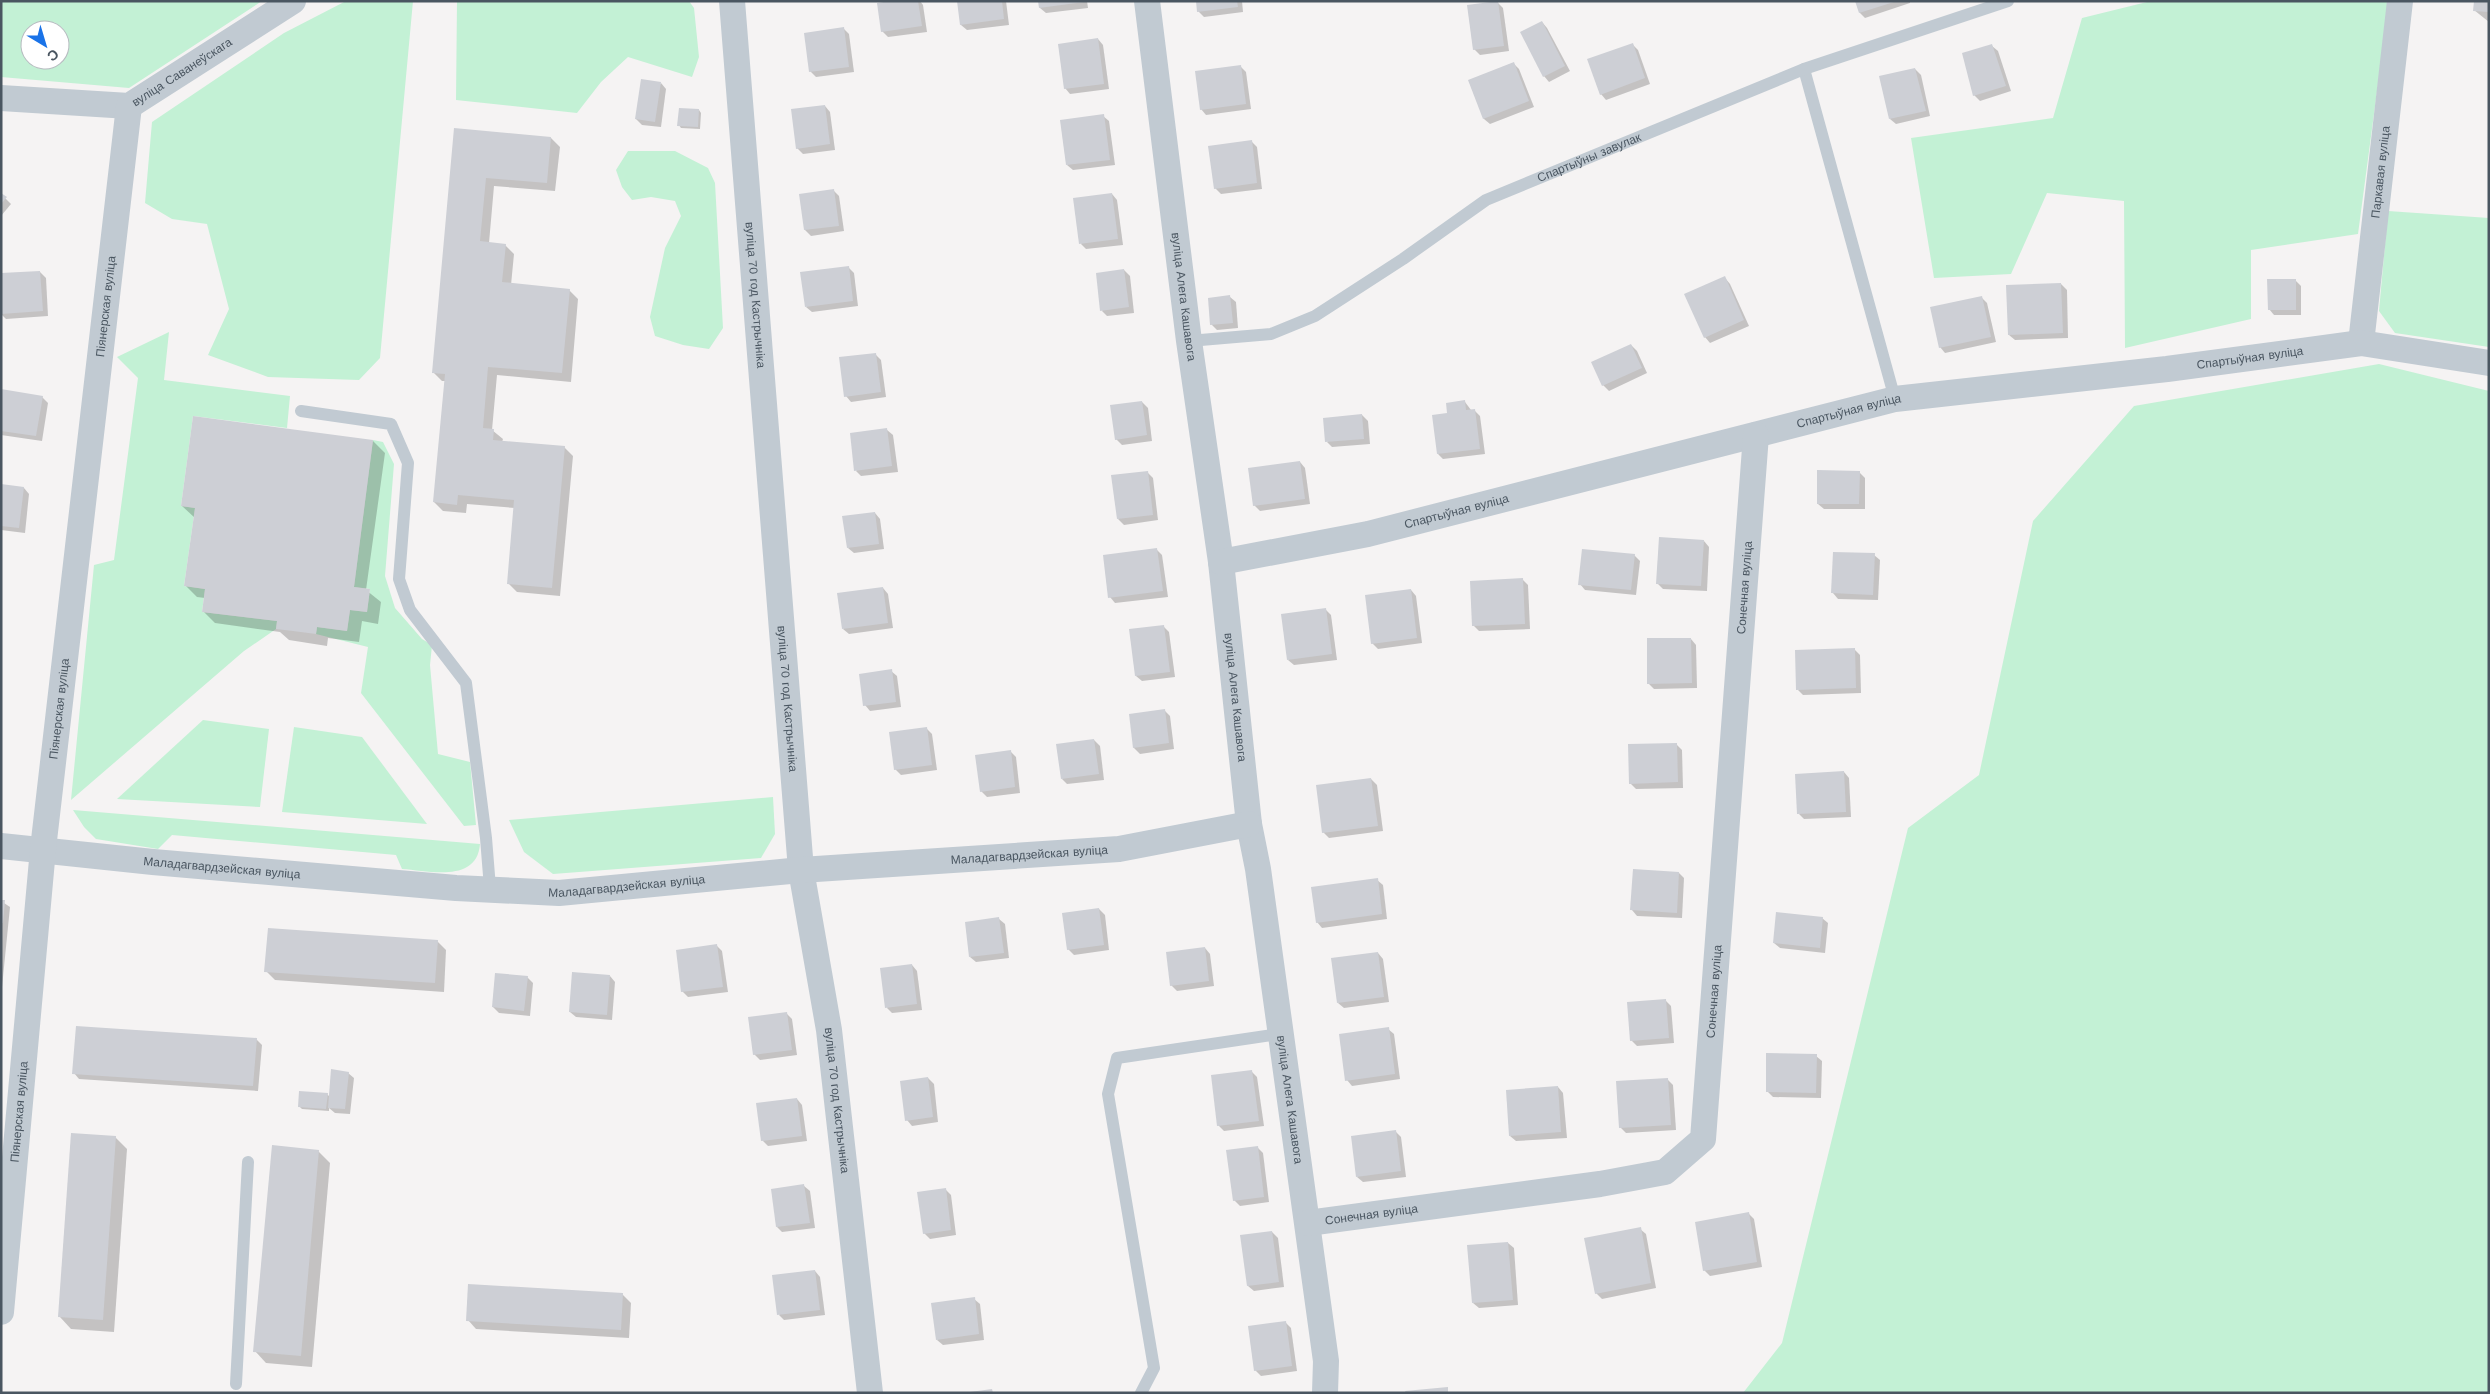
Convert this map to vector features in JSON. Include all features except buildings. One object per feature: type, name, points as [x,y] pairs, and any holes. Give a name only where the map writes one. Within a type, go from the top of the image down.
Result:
[{"type":"street","name":"вуліца Саванеўскага","points":[[1,98],[129,106],[293,1]]},
{"type":"street","name":"вуліца 70 год Кастрычніка","points":[[732,1],[801,870],[829,1030],[870,1393]]},
{"type":"street","name":"вуліца Алега Кашавога","points":[[1147,1],[1189,341],[1221,562],[1249,824],[1258,869],[1279,1034],[1308,1223],[1326,1361],[1325,1393]]},
{"type":"street","name":"Паркавая вуліца","points":[[2361,342],[2400,1]]},
{"type":"street","name":"Піянерская вуліца","points":[[1,1312],[43,849],[129,106]]},
{"type":"street","name":"Спартыўная вуліца","points":[[1221,562],[1368,534],[1894,399],[2167,369],[2361,342],[2489,362]]},
{"type":"street","name":"Сонечная вуліца","points":[[1308,1223],[1600,1184],[1665,1172],[1702,1139],[1756,435]]},
{"type":"street","name":"Маладагвардзейская вуліца","points":[[1,846],[154,862],[456,888],[490,888],[560,893],[801,870],[1119,849],[1249,824]]},
{"type":"lane","name":"Спартыўны завулак","points":[[1189,341],[1271,334],[1315,316],[1402,259],[1486,200],[1804,69],[2008,1]]},
{"type":"lane","points":[[1804,69],[1894,399]]},
{"type":"lane","points":[[301,411],[391,424],[408,463],[399,579],[410,610],[466,683],[486,838],[490,888]]},
{"type":"lane","points":[[1141,1393],[1154,1368],[1108,1094],[1117,1058],[1279,1034]]},
{"type":"lane","points":[[236,1384],[248,1162]]},
{"type":"green space","points":[[1,1],[262,1],[129,88],[1,77]]},
{"type":"green space","points":[[346,1],[413,1],[380,358],[359,380],[268,377],[208,355],[229,309],[207,224],[172,219],[145,203],[152,122],[284,33]]},
{"type":"green space","points":[[457,1],[689,1],[694,8],[699,57],[692,77],[628,57],[601,82],[577,113],[456,100]]},
{"type":"green space","points":[[2151,1],[2389,1],[2358,234],[2251,250],[2251,319],[2125,348],[2124,201],[2047,193],[2011,274],[1934,278],[1911,138],[2053,118],[2082,18]]},
{"type":"green space","points":[[628,151],[675,151],[708,168],[715,183],[723,328],[709,349],[683,345],[655,336],[650,317],[665,248],[681,216],[675,201],[651,197],[632,200],[622,187],[616,170]]},
{"type":"green space","points":[[2388,211],[2489,218],[2489,347],[2395,333],[2379,311]]},
{"type":"green space","points":[[169,332],[164,380],[290,396],[287,428],[193,416],[181,506],[195,508],[184,586],[205,589],[202,612],[277,621],[276,629],[244,651],[71,800],[94,565],[114,560],[138,378],[117,357]]},
{"type":"green space","points":[[2379,364],[2489,391],[2489,1393],[1743,1393],[1782,1343],[1908,828],[1979,775],[2033,521],[2134,406]]},
{"type":"green space","points":[[373,440],[383,442],[394,464],[385,576],[395,608],[422,639],[432,645],[430,665],[438,754],[470,762],[476,825],[464,826],[361,693],[368,647],[316,634],[317,627],[347,631],[350,610],[367,612],[370,589],[354,587]]},
{"type":"green space","points":[[203,720],[269,729],[260,807],[117,799]]},
{"type":"green space","points":[[294,727],[362,737],[427,824],[282,812]]},
{"type":"green space","points":[[773,797],[775,834],[761,858],[553,874],[524,852],[509,820]]},
{"type":"green space","points":[[73,810],[480,844],[477,856],[470,865],[461,870],[450,872],[402,869],[396,855],[172,835],[158,849],[96,839],[84,827]]}]
